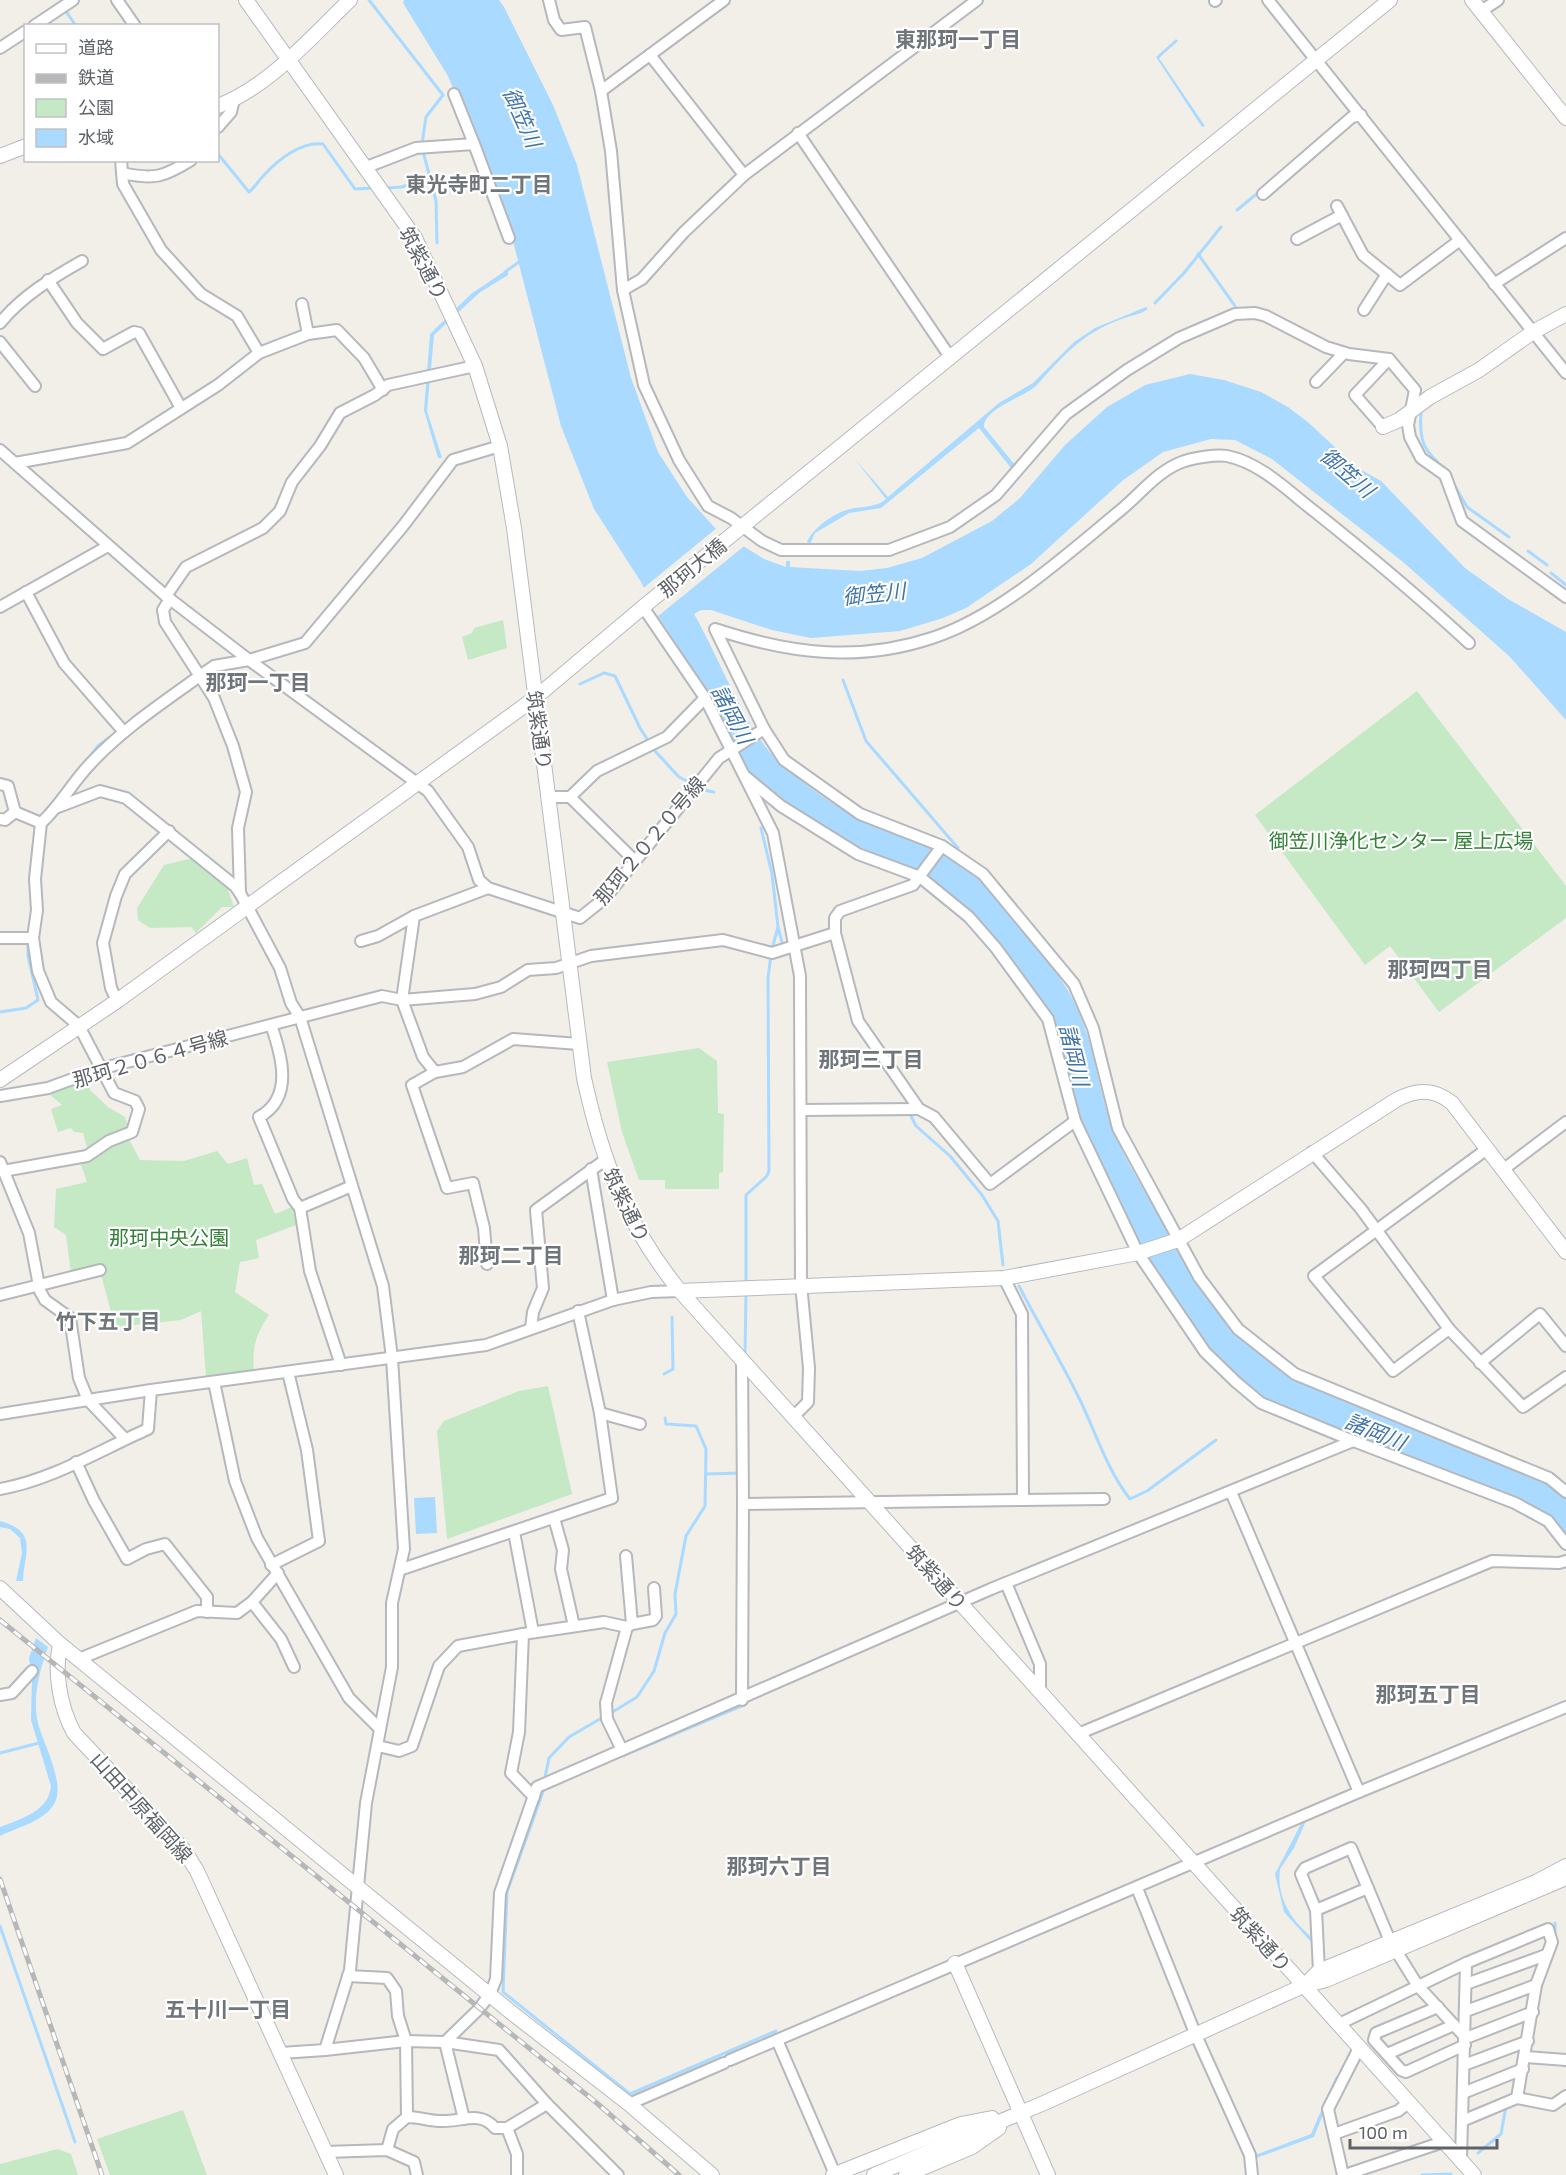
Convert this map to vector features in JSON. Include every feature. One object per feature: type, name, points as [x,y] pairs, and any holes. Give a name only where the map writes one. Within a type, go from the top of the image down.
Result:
[{"type":"street","points":[[37,24],[73,0]]},
{"type":"street","points":[[117,0],[134,24]]},
{"type":"street","name":"筑紫通り","points":[[246,0],[414,238],[475,366],[500,446],[518,552],[579,1044],[591,1110],[605,1160],[633,1225],[658,1264],[680,1291],[1474,2175]]},
{"type":"street","points":[[219,106],[234,99],[288,60],[350,0]]},
{"type":"street","points":[[549,0],[554,20],[561,30],[585,27],[601,91],[611,151],[623,290],[644,385],[679,460],[708,506],[741,528],[781,550],[889,550],[922,540],[950,527],[996,495],[1066,414],[1126,370],[1179,338],[1235,314],[1255,313],[1266,316],[1326,347],[1344,353],[1389,359],[1415,390],[1408,424],[1410,437],[1421,458],[1445,475],[1462,521],[1566,597]]},
{"type":"street","points":[[601,91],[724,0]]},
{"type":"street","points":[[623,290],[642,279],[684,232],[744,175],[977,0]]},
{"type":"street","points":[[1268,0],[1314,61],[1361,115],[1566,373]]},
{"type":"street","name":"那珂大橋","points":[[0,1080],[117,1001],[535,698],[643,607],[1390,0]]},
{"type":"street","points":[[1498,0],[1477,6],[1566,118]]},
{"type":"street","points":[[0,48],[24,32]]},
{"type":"street","points":[[650,55],[744,175]]},
{"type":"street","points":[[454,94],[509,238]]},
{"type":"street","points":[[219,126],[231,112],[234,99]]},
{"type":"street","points":[[1263,194],[1352,117],[1361,115]]},
{"type":"street","points":[[798,133],[950,357]]},
{"type":"street","points":[[364,168],[416,148],[474,144]]},
{"type":"street","points":[[1,154],[24,147]]},
{"type":"street","points":[[121,162],[123,184],[161,250],[201,294],[237,316],[259,353]]},
{"type":"street","points":[[122,173],[149,179],[170,174],[188,162]]},
{"type":"street","points":[[1297,240],[1340,211],[1363,255],[1400,285],[1460,240]]},
{"type":"street","points":[[1494,284],[1566,238]]},
{"type":"street","points":[[0,323],[9,312],[48,280],[82,261]]},
{"type":"street","points":[[1364,310],[1387,274]]},
{"type":"street","points":[[48,280],[77,323],[103,349],[134,332],[139,333],[181,408]]},
{"type":"street","points":[[302,304],[308,334]]},
{"type":"street","points":[[1389,359],[1356,395],[1383,427],[1399,420],[1412,409],[1479,370],[1533,332],[1566,314]]},
{"type":"street","points":[[15,463],[127,443],[218,386],[259,353],[308,334],[337,330],[364,358],[383,390]]},
{"type":"street","points":[[0,342],[35,386]]},
{"type":"street","points":[[1316,382],[1344,353]]},
{"type":"street","points":[[240,893],[238,828],[246,792],[224,722],[201,675],[165,622],[163,610],[168,597],[186,567],[263,528],[280,511],[292,482],[320,446],[340,413],[388,385],[475,366]]},
{"type":"street","points":[[125,1439],[88,1400],[78,1378],[70,1318],[45,1300],[29,1233],[2,1167],[87,1156],[109,1142],[132,1132],[139,1109],[135,1101],[114,1093],[79,1026],[51,1002],[38,971],[33,938],[37,910],[35,879],[41,823],[58,807],[90,764],[124,732],[214,666],[249,660],[305,643],[403,526],[453,460],[500,446]]},
{"type":"street","points":[[0,450],[168,597],[249,660],[418,784],[441,807],[468,847],[479,880],[488,888],[564,912]]},
{"type":"street","points":[[1469,644],[1391,572],[1264,472],[1226,455],[1184,461],[1156,477],[1124,507],[1010,596],[975,618],[933,638],[880,651],[804,651],[761,644],[715,628],[762,730],[784,760],[860,814],[942,846],[983,874],[1074,984],[1093,1028],[1118,1128],[1199,1277],[1238,1329],[1294,1374],[1549,1478],[1566,1492]]},
{"type":"street","points":[[0,606],[108,546]]},
{"type":"street","points":[[26,592],[64,663],[124,732]]},
{"type":"street","points":[[643,607],[705,698],[773,833],[795,945],[800,976],[801,1284],[809,1368],[808,1402],[793,1417]]},
{"type":"street","points":[[550,797],[570,797],[597,771],[667,738],[705,698]]},
{"type":"street","name":"那珂２０２０号線","points":[[564,912],[580,918],[605,898],[719,758],[762,730]]},
{"type":"street","points":[[746,777],[781,806],[858,854],[920,877],[969,916],[996,948],[1048,1019],[1075,1121],[1138,1253],[1205,1352],[1236,1382],[1261,1403],[1515,1503],[1548,1521],[1566,1544]]},
{"type":"street","points":[[0,784],[8,786],[15,812]]},
{"type":"street","points":[[58,807],[100,791],[126,798],[235,886],[240,893],[280,968],[291,1003],[300,1017],[383,1286],[392,1358],[405,1549],[392,1603],[392,1667],[366,1803],[348,1976],[325,2050]]},
{"type":"street","points":[[570,797],[634,860]]},
{"type":"street","points":[[15,812],[41,823]]},
{"type":"street","points":[[0,819],[5,820],[15,812]]},
{"type":"street","points":[[117,1001],[111,988],[104,943],[116,896],[125,874],[168,831]]},
{"type":"street","points":[[942,846],[912,885],[840,911],[835,918],[835,933],[858,1021],[919,1109],[934,1117],[990,1184],[1075,1121]]},
{"type":"street","points":[[361,940],[378,936],[414,916],[488,888]]},
{"type":"street","points":[[414,916],[402,1000],[423,1057],[435,1072]]},
{"type":"street","name":"那珂２０６４号線","points":[[0,1096],[48,1088],[100,1070],[382,996],[402,1000],[475,994],[501,987],[528,970],[556,968],[591,956],[723,940],[772,953],[835,933]]},
{"type":"street","points":[[0,938],[33,938]]},
{"type":"street","points":[[271,1025],[282,1056],[283,1068],[278,1101],[273,1110],[259,1118],[292,1200],[300,1208],[310,1271],[341,1365]]},
{"type":"street","points":[[487,1264],[484,1228],[473,1183],[447,1188],[432,1138],[411,1088],[412,1084],[435,1072],[464,1066],[513,1040],[579,1044]]},
{"type":"street","points":[[0,1414],[151,1390],[486,1345],[578,1311],[613,1300],[651,1292],[801,1284],[1004,1278],[1138,1253],[1178,1240],[1401,1097],[1426,1091],[1436,1093],[1452,1103],[1566,1252]]},
{"type":"street","points":[[801,1110],[919,1109]]},
{"type":"street","points":[[1504,1169],[1566,1122]]},
{"type":"street","points":[[1449,1329],[1393,1371],[1314,1276],[1487,1149]]},
{"type":"street","points":[[1312,1152],[1376,1230],[1449,1329],[1524,1407],[1566,1377]]},
{"type":"street","points":[[531,1328],[532,1312],[543,1288],[536,1210],[605,1160]]},
{"type":"street","points":[[591,1169],[613,1300]]},
{"type":"street","points":[[300,1208],[352,1186]]},
{"type":"street","points":[[0,1295],[100,1270]]},
{"type":"street","points":[[1004,1278],[1022,1314],[1023,1500]]},
{"type":"street","points":[[402,1569],[612,1498],[600,1413],[578,1311]]},
{"type":"street","points":[[1480,1363],[1540,1314],[1566,1346]]},
{"type":"street","points":[[742,1360],[742,1700]]},
{"type":"street","points":[[79,1659],[197,1611],[237,1613],[252,1602],[274,1569],[319,1541],[307,1450],[288,1372]]},
{"type":"street","points":[[214,1382],[235,1481],[257,1538],[349,1698],[380,1729]]},
{"type":"street","points":[[0,1489],[16,1486],[76,1462],[148,1429],[151,1390]]},
{"type":"street","points":[[600,1413],[640,1424]]},
{"type":"street","points":[[445,2042],[475,2013],[490,1994],[496,1979],[500,1893],[537,1786],[742,1700],[960,1602],[1353,1441]]},
{"type":"street","points":[[76,1462],[94,1501],[127,1559],[146,1549],[165,1544],[207,1597],[207,1611]]},
{"type":"street","points":[[1231,1492],[1359,1792]]},
{"type":"street","points":[[743,1504],[1104,1499]]},
{"type":"street","points":[[554,1518],[564,1550],[561,1569],[574,1626]]},
{"type":"street","points":[[514,1532],[528,1633],[519,1732],[511,1773],[534,1797]]},
{"type":"street","points":[[622,1750],[607,1719],[606,1703],[629,1625],[626,1557]]},
{"type":"street","points":[[1078,1734],[1492,1561],[1559,1563],[1566,1561]]},
{"type":"street","points":[[1006,1583],[1040,1664],[1040,1691]]},
{"type":"street","points":[[0,1588],[60,1644],[490,1994],[629,2104],[712,2175]]},
{"type":"street","points":[[378,1746],[399,1751],[412,1746],[439,1665],[458,1646],[574,1626],[604,1622],[629,1625],[653,1620],[656,1616],[654,1588]]},
{"type":"street","points":[[252,1602],[281,1639],[294,1667]]},
{"type":"street","name":"山田中原福岡線","points":[[60,1644],[60,1685],[67,1720],[74,1733],[184,1850],[197,1872],[336,2175]]},
{"type":"street","points":[[0,1695],[12,1693],[32,1671]]},
{"type":"street","points":[[629,2104],[956,1963],[1137,1888],[1193,1862],[1566,1707]]},
{"type":"street","points":[[1319,1971],[1316,1910],[1301,1874],[1305,1868],[1351,1848],[1394,1946],[1418,1986],[1466,2041]]},
{"type":"street","points":[[874,2175],[1303,1986],[1326,1980],[1566,1866]]},
{"type":"street","points":[[1303,1986],[1319,1971],[1394,1946],[1566,1878]]},
{"type":"street","points":[[1137,1888],[1195,2033],[1250,2155],[1252,2175]]},
{"type":"street","points":[[1316,1910],[1368,1888]]},
{"type":"street","points":[[1339,2024],[1466,1963],[1548,1929],[1552,1942],[1536,1985],[1526,2057],[1517,2098]]},
{"type":"street","points":[[1466,1984],[1546,1955]]},
{"type":"street","points":[[956,1963],[1048,2175]]},
{"type":"street","points":[[1461,2160],[1466,2041],[1466,1963]]},
{"type":"street","points":[[348,1976],[387,1978],[396,1991],[398,2016],[406,2041],[407,2116],[393,2129],[387,2150]]},
{"type":"street","points":[[1466,2012],[1536,1985]]},
{"type":"street","points":[[1438,2007],[1376,2033],[1374,2040],[1406,2072],[1466,2041],[1533,2012]]},
{"type":"street","points":[[1387,2054],[1454,2025]]},
{"type":"street","points":[[777,2040],[834,2175],[961,2124],[1020,2112]]},
{"type":"street","points":[[281,2053],[406,2041],[445,2042],[499,2050],[547,2104],[618,2175]]},
{"type":"street","points":[[1464,2065],[1528,2041]]},
{"type":"street","points":[[445,2042],[464,2119]]},
{"type":"street","points":[[1359,2048],[1328,2109],[1344,2175],[1443,2142]]},
{"type":"street","points":[[1526,2057],[1566,2060]]},
{"type":"street","points":[[1463,2092],[1523,2069]]},
{"type":"street","points":[[1462,2121],[1517,2098],[1553,2105],[1566,2096]]},
{"type":"street","points":[[1334,2134],[1398,2111],[1408,2103]]},
{"type":"street","points":[[407,2116],[440,2121],[464,2119],[471,2116],[488,2119],[495,2127],[507,2128],[547,2104]]},
{"type":"street","points":[[906,2175],[972,2147],[1020,2112]]},
{"type":"street","points":[[507,2128],[517,2154],[517,2175]]},
{"type":"street","points":[[325,2152],[387,2150],[414,2163],[417,2175]]},
{"type":"green space","points":[[503,620],[507,648],[468,660],[462,637],[472,633],[474,628]]},
{"type":"green space","name":"御笠川浄化センター 屋上広場","points":[[1417,691],[1566,886],[1566,918],[1439,1012],[1390,946],[1365,965],[1255,815]]},
{"type":"green space","points":[[193,858],[226,884],[234,907],[222,907],[196,933],[191,927],[150,928],[138,920],[137,908],[164,865]]},
{"type":"green space","points":[[699,1048],[717,1061],[718,1113],[724,1114],[723,1172],[719,1173],[719,1189],[665,1189],[665,1180],[639,1180],[622,1132],[607,1062]]},
{"type":"green space","points":[[89,1078],[90,1090],[108,1107],[125,1117],[130,1132],[88,1151],[83,1133],[74,1132],[71,1128],[58,1132],[51,1109],[62,1105],[48,1093]]},
{"type":"green space","name":"那珂中央公園","points":[[129,1139],[140,1160],[184,1161],[217,1151],[228,1164],[247,1158],[254,1185],[262,1184],[275,1214],[292,1207],[296,1225],[256,1240],[259,1258],[240,1262],[235,1292],[269,1315],[256,1341],[254,1370],[206,1378],[201,1311],[181,1320],[115,1327],[99,1267],[71,1273],[66,1235],[54,1227],[56,1189],[87,1182],[79,1159],[110,1144]]},
{"type":"green space","points":[[548,1386],[572,1494],[447,1539],[437,1431],[444,1421],[519,1391]]},
{"type":"green space","points":[[183,2110],[207,2175],[110,2175],[97,2139]]},
{"type":"green space","points":[[58,2149],[71,2154],[78,2175],[0,2175],[0,2164]]},
{"type":"water","points":[[404,0],[499,0],[504,7],[553,105],[577,165],[631,378],[658,452],[687,497],[716,529],[764,559],[786,567],[786,561],[790,561],[790,567],[860,571],[887,568],[922,558],[992,521],[1020,498],[1065,445],[1107,407],[1145,385],[1190,374],[1224,380],[1261,392],[1288,407],[1309,423],[1356,467],[1381,481],[1465,568],[1508,599],[1566,632],[1566,720],[1509,656],[1403,562],[1272,459],[1235,440],[1211,439],[1163,452],[1122,481],[1031,564],[966,608],[943,618],[900,631],[811,638],[772,630],[711,610],[701,610],[694,614],[744,712],[766,748],[778,761],[817,793],[849,813],[868,823],[923,840],[950,855],[1001,900],[1030,936],[1068,990],[1076,1007],[1089,1040],[1107,1112],[1123,1152],[1185,1261],[1226,1320],[1263,1354],[1286,1371],[1525,1470],[1566,1494],[1566,1536],[1521,1502],[1268,1400],[1224,1365],[1200,1339],[1147,1260],[1078,1121],[1051,1018],[1036,993],[1003,950],[965,907],[927,877],[844,840],[792,809],[752,776],[733,738],[728,736],[703,684],[658,616],[641,582],[594,509],[561,426],[508,222],[448,76],[403,3]]},
{"type":"water","points":[[1176,39],[1178,41],[1159,58],[1205,126],[1202,127],[1156,57]]},
{"type":"water","points":[[508,269],[508,275],[479,293],[434,335],[427,411],[442,458],[438,458],[424,410],[430,334],[471,294]]},
{"type":"water","points":[[1146,307],[1148,309],[1141,313],[1108,325],[1082,340],[1037,385],[991,414],[984,427],[1015,465],[1011,468],[979,428],[881,508],[849,513],[815,533],[810,544],[807,542],[819,526],[837,514],[874,505],[886,499],[854,458],[888,497],[999,403],[1033,383],[1074,342],[1095,328]]},
{"type":"water","points":[[435,1497],[437,1533],[416,1534],[414,1498]]},
{"type":"water","points":[[0,1521],[20,1531],[25,1537],[23,1581],[16,1581],[22,1553],[20,1538],[10,1529],[0,1527]]},
{"type":"water","points":[[36,1638],[48,1647],[38,1682],[37,1719],[53,1764],[58,1788],[52,1807],[41,1817],[0,1836],[0,1827],[40,1808],[49,1795],[51,1786],[31,1720],[32,1677],[29,1658]]},
{"type":"water","points":[[1335,1806],[1336,1808],[1306,1821],[1294,1848],[1280,1869],[1279,1879],[1287,1908],[1298,1924],[1313,1938],[1315,1959],[1312,1959],[1312,1943],[1284,1912],[1275,1874],[1303,1820]]},
{"type":"water","points":[[1336,2076],[1338,2077],[1314,2137],[1256,2158],[1255,2155],[1311,2134]]},
{"type":"pier","points":[[718,527],[748,543],[657,617],[641,590]]},
{"type":"waterway","points":[[369,0],[443,95],[426,117],[422,144]]},
{"type":"waterway","points":[[65,10],[75,24]]},
{"type":"waterway","points":[[219,155],[249,192],[271,168],[291,152],[307,145],[323,144],[355,189],[373,188]]},
{"type":"waterway","points":[[423,151],[436,201],[437,243]]},
{"type":"waterway","points":[[386,188],[401,187],[431,179]]},
{"type":"waterway","points":[[1237,210],[1259,192]]},
{"type":"waterway","points":[[1155,303],[1184,273],[1221,227]]},
{"type":"waterway","points":[[1198,254],[1235,306]]},
{"type":"waterway","points":[[505,272],[519,262]]},
{"type":"waterway","points":[[1421,412],[1424,445],[1432,457],[1446,470]]},
{"type":"waterway","points":[[1452,481],[1467,507],[1509,537]]},
{"type":"waterway","points":[[381,544],[389,535]]},
{"type":"waterway","points":[[1528,551],[1547,565]]},
{"type":"waterway","points":[[1551,573],[1566,585]]},
{"type":"waterway","points":[[580,684],[604,673],[615,676],[640,728],[655,751],[679,777],[693,784]]},
{"type":"waterway","points":[[843,680],[866,741],[958,848]]},
{"type":"waterway","points":[[86,761],[99,745],[113,735]]},
{"type":"waterway","points":[[698,789],[714,792]]},
{"type":"waterway","points":[[39,819],[50,806]]},
{"type":"waterway","points":[[761,828],[772,874],[778,927],[783,946]]},
{"type":"waterway","points":[[31,872],[33,846]]},
{"type":"waterway","points":[[772,949],[778,927]]},
{"type":"waterway","points":[[0,1012],[26,1008],[38,1000],[28,956],[28,942]]},
{"type":"waterway","points":[[746,1283],[746,1195],[767,1176],[769,1171],[768,978],[771,955]]},
{"type":"waterway","points":[[911,1116],[916,1126],[950,1156],[982,1195],[998,1221],[1003,1265]]},
{"type":"waterway","points":[[1019,1286],[1073,1386],[1108,1464],[1130,1499],[1147,1491],[1216,1440]]},
{"type":"waterway","points":[[745,1355],[746,1293]]},
{"type":"waterway","points":[[664,1374],[673,1369],[672,1317]]},
{"type":"waterway","points":[[611,1713],[637,1697],[654,1671],[665,1633],[676,1614],[675,1594],[686,1536],[705,1506],[706,1449],[696,1426],[666,1424],[665,1418]]},
{"type":"waterway","points":[[707,1474],[741,1473]]},
{"type":"waterway","points":[[622,1756],[746,1704],[745,1701]]},
{"type":"waterway","points":[[544,1782],[549,1758],[569,1737],[605,1716]]},
{"type":"waterway","points":[[0,1753],[39,1743]]},
{"type":"waterway","points":[[544,1789],[507,1892],[503,1992],[630,2094],[776,2031]]},
{"type":"waterway","points":[[1555,1923],[1555,1937]]},
{"type":"waterway","points":[[0,1926],[75,2142]]},
{"type":"waterway","points":[[1478,2153],[1501,2134],[1506,2106]]},
{"type":"waterway","points":[[1422,2175],[1451,2174]]},
{"type":"railway","points":[[0,1620],[598,2104],[679,2175]]},
{"type":"railway","points":[[0,1879],[102,2175]]},
{"type":"district","name":"東那珂一丁目","points":[[958,38]]},
{"type":"district","name":"東光寺町二丁目","points":[[479,183]]},
{"type":"district","name":"那珂一丁目","points":[[258,681]]},
{"type":"district","name":"那珂四丁目","points":[[1440,968]]},
{"type":"district","name":"那珂三丁目","points":[[871,1058]]},
{"type":"district","name":"那珂二丁目","points":[[511,1254]]},
{"type":"district","name":"竹下五丁目","points":[[108,1320]]},
{"type":"district","name":"那珂五丁目","points":[[1428,1693]]},
{"type":"district","name":"那珂六丁目","points":[[779,1865]]},
{"type":"district","name":"五十川一丁目","points":[[228,2008]]},
{"type":"water label","name":"御笠川","points":[[523,117]]},
{"type":"water label","name":"御笠川","points":[[1348,472]]},
{"type":"water label","name":"御笠川","points":[[874,593]]},
{"type":"water label","name":"諸岡川","points":[[733,714]]},
{"type":"water label","name":"諸岡川","points":[[1075,1055]]},
{"type":"water label","name":"諸岡川","points":[[1376,1431]]}]
